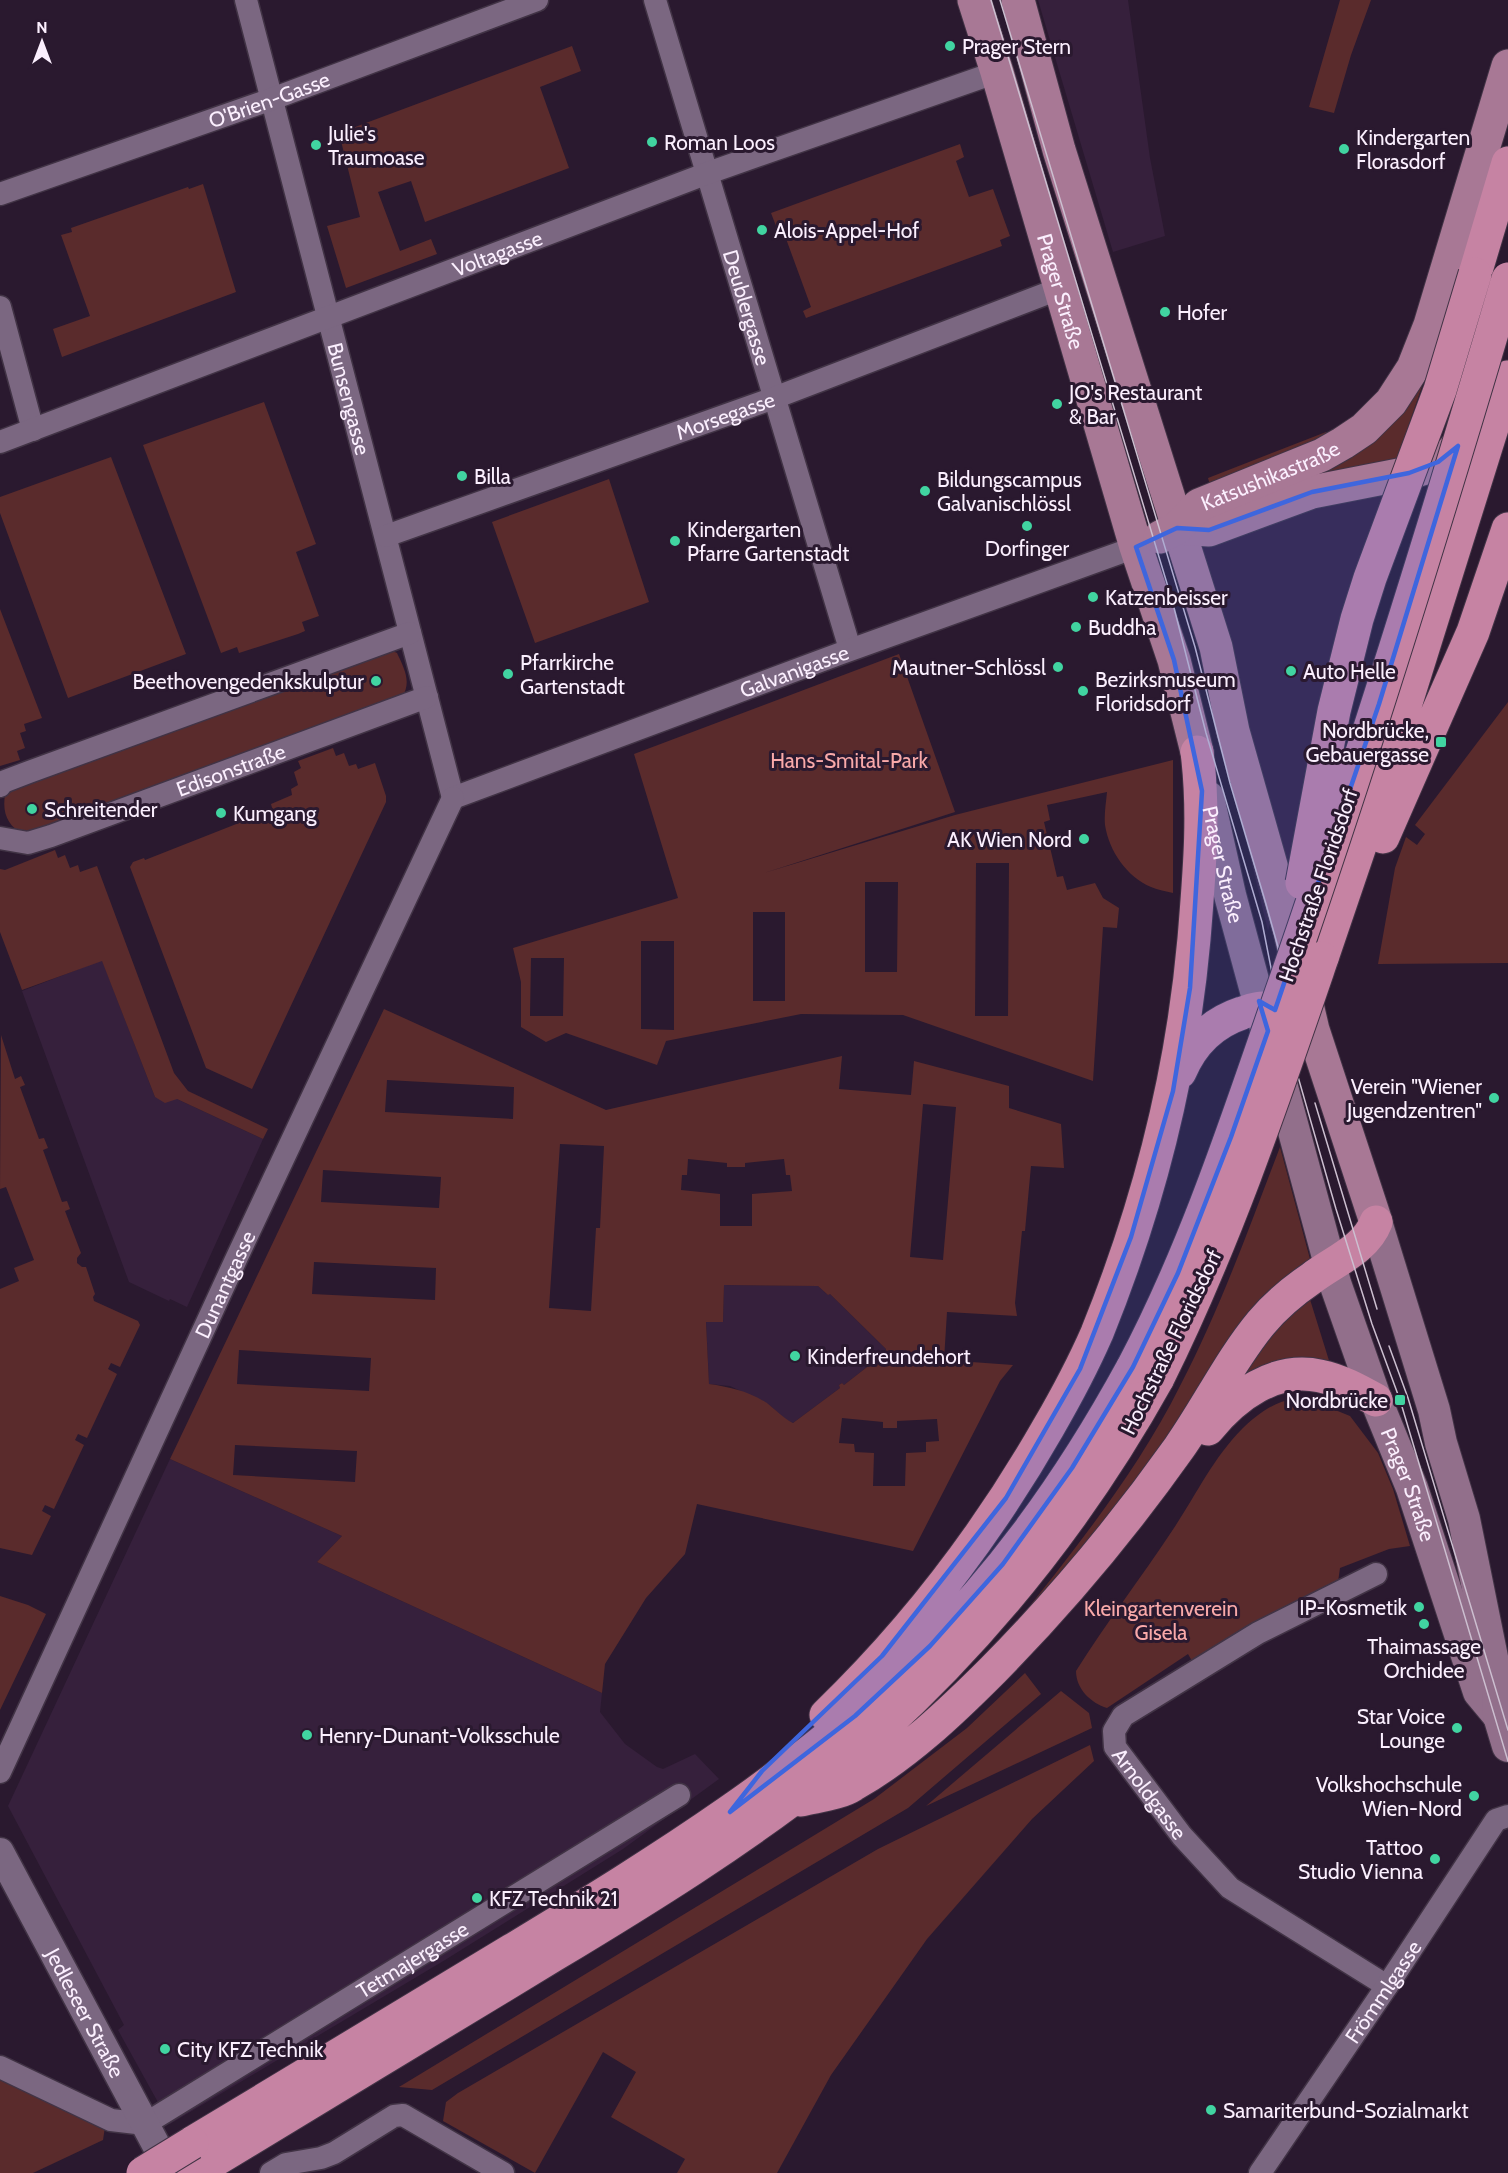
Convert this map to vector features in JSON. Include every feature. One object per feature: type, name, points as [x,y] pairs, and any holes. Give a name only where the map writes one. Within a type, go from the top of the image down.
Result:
[{"type":"highway","points":[[1296,950],[1303,869],[1345,661],[1370,578],[1440,390],[1508,163]]},
{"type":"highway","name":"Hochstraße Floridsdorf","points":[[1084,1476],[1105,1418],[1178,1274],[1231,1137],[1379,704],[1508,279]]},
{"type":"highway","name":"Hochstraße Floridsdorf","points":[[1084,1476],[1130,1428],[1188,1317],[1220,1241],[1282,1074],[1345,888],[1428,634],[1508,376]]},
{"type":"highway","points":[[1345,888],[1377,850],[1473,632],[1508,530]]},
{"type":"highway","points":[[730,1812],[762,1771],[814,1726],[882,1656],[922,1610],[1006,1498],[1061,1405],[1096,1334],[1138,1216],[1173,1091],[1190,988],[1201,858],[1202,791],[1197,752]]},
{"type":"highway","points":[[1173,1091],[1186,1059],[1196,1044],[1214,1025],[1253,1009],[1273,1009],[1313,1030]]},
{"type":"highway","points":[[788,1803],[851,1787],[904,1751],[942,1718],[1041,1621],[1091,1563],[1179,1448],[1252,1334],[1275,1307],[1313,1276],[1331,1266],[1368,1235],[1376,1222]]},
{"type":"highway","points":[[1179,1448],[1208,1430],[1224,1409],[1253,1388],[1272,1380],[1296,1375],[1317,1375],[1354,1388],[1376,1400]]},
{"type":"highway","points":[[143,2173],[197,2161],[640,1903],[719,1852],[788,1803],[877,1734],[950,1663],[1023,1580],[1084,1476]]},
{"type":"highway","points":[[197,2161],[637,1874],[766,1787],[855,1716],[930,1646],[1084,1476]]},
{"type":"main road","name":"Prager Straße","points":[[974,0],[1136,546],[1174,660],[1230,895],[1331,1266],[1376,1400],[1412,1488],[1479,1692],[1504,1715]]},
{"type":"main road","name":"Prager Straße","points":[[1018,0],[1059,150],[1216,647],[1233,731],[1290,932],[1313,1030],[1434,1410],[1441,1443],[1464,1519],[1504,1715],[1508,1746]]},
{"type":"main road","name":"Katsushikastraße","points":[[1177,528],[1199,505],[1322,455],[1343,443],[1376,417],[1403,386],[1413,368],[1430,325],[1508,66]]},
{"type":"main road","name":"Katsushikastraße","points":[[1177,528],[1209,530],[1312,492],[1409,473],[1438,462],[1459,445],[1477,418],[1491,383],[1508,327]]},
{"type":"main road","points":[[1136,546],[1177,528]]},
{"type":"street","name":"Bunsengasse","points":[[246,0],[453,798]]},
{"type":"street","name":"O'Brien-Gasse","points":[[0,194],[272,99],[537,0]]},
{"type":"street","name":"Deublergasse","points":[[655,0],[850,649]]},
{"type":"street","name":"Voltagasse","points":[[0,442],[708,174],[997,72]]},
{"type":"street","name":"Morsegasse","points":[[386,536],[774,398],[1061,288]]},
{"type":"street","points":[[0,307],[33,430]]},
{"type":"street","name":"Galvanigasse","points":[[453,798],[850,649],[1136,546]]},
{"type":"street","points":[[0,786],[3,782],[410,633]]},
{"type":"street","name":"Edisonstraße","points":[[0,838],[28,843],[40,840],[427,697]]},
{"type":"street","name":"Dunantgasse","points":[[0,1772],[243,1245],[453,798]]},
{"type":"street","name":"Arnoldgasse","points":[[1376,1574],[1258,1633],[1123,1716],[1114,1731],[1115,1747],[1182,1836],[1230,1888],[1387,1986]]},
{"type":"street","name":"Tetmajergasse","points":[[145,2124],[679,1796]]},
{"type":"street","name":"Frömmlgasse","points":[[1260,2173],[1496,1820],[1508,1816]]},
{"type":"street","name":"Jedleseer Straße","points":[[0,1852],[171,2173]]},
{"type":"street","points":[[0,2067],[111,2120],[145,2124]]},
{"type":"street","points":[[271,2173],[286,2164],[321,2158],[334,2153],[394,2116],[403,2115],[503,2173]]},
{"type":"highlighted area","points":[[1458,446],[1379,704],[1275,1010],[1259,1001],[1268,1031],[1231,1137],[1178,1273],[1133,1367],[1072,1468],[1003,1564],[930,1646],[855,1716],[730,1812],[762,1771],[882,1656],[1006,1498],[1080,1369],[1131,1237],[1173,1091],[1190,988],[1202,791],[1174,660],[1136,547],[1177,528],[1209,530],[1312,492],[1409,473],[1438,462]]},
{"type":"shaded area","points":[[1038,0],[1128,0],[1150,158],[1165,236],[1113,252]]},
{"type":"shaded area","points":[[1393,468],[1337,630],[1294,843],[1268,931],[1175,544]]},
{"type":"shaded area","points":[[102,960],[155,1097],[177,1099],[263,1139],[187,1307],[129,1282],[22,991]]},
{"type":"shaded area","name":"Kinderfreundehort","points":[[724,1285],[818,1286],[828,1295],[829,1293],[886,1349],[885,1353],[844,1385],[842,1383],[839,1385],[840,1388],[793,1423],[768,1404],[730,1386],[709,1384],[706,1321],[723,1322]]},
{"type":"shaded area","name":"Henry-Dunant-Volksschule","points":[[170,1459],[342,1536],[317,1562],[602,1693],[600,1712],[625,1744],[657,1767],[663,1769],[695,1754],[719,1779],[623,1849],[445,1960],[170,2124],[118,2030],[124,2025],[8,1806]]},
{"type":"green space","points":[[1340,0],[1371,0],[1351,55],[1334,113],[1309,107]]},
{"type":"green space","points":[[572,46],[581,71],[540,87],[569,168],[425,222],[411,181],[378,192],[400,251],[431,239],[437,254],[346,288],[327,226],[360,217],[339,133]]},
{"type":"green space","points":[[960,144],[964,157],[956,161],[969,197],[993,189],[1010,236],[1000,240],[1002,246],[806,318],[803,311],[811,307],[781,225],[776,226],[771,213]]},
{"type":"green space","points":[[203,184],[236,292],[62,357],[53,329],[90,316],[61,235],[72,232],[71,228],[188,187],[189,189]]},
{"type":"green space","points":[[1429,366],[1395,465],[1306,482]]},
{"type":"green space","points":[[264,402],[316,544],[296,552],[319,616],[302,622],[305,631],[298,634],[239,653],[237,647],[221,653],[143,445]]},
{"type":"green space","points":[[1326,432],[1329,438],[1211,489],[1208,478]]},
{"type":"green space","points":[[111,457],[186,654],[68,698],[0,513],[0,497]]},
{"type":"green space","points":[[609,479],[649,602],[535,643],[492,522]]},
{"type":"green space","points":[[0,609],[42,718],[24,724],[26,731],[20,733],[25,748],[17,751],[20,760],[0,766]]},
{"type":"green space","points":[[388,649],[397,653],[407,680],[402,697],[24,835],[7,819],[4,808],[5,795],[16,785]]},
{"type":"green space","name":"Hans-Smital-Park","points":[[899,654],[955,812],[764,873],[955,815],[1173,760],[1173,893],[1142,883],[1127,870],[1115,853],[1105,825],[1107,792],[1047,805],[1050,820],[1044,822],[1057,877],[1063,876],[1067,890],[1095,883],[1103,898],[1119,908],[1117,928],[1103,927],[1093,1081],[903,1015],[801,1014],[666,1041],[657,1065],[566,1033],[546,1042],[521,1027],[521,982],[513,948],[678,898],[634,754]],"holes":[[[976,863],[1009,863],[1008,1016],[975,1016]],[[865,882],[898,882],[897,972],[865,972]],[[753,912],[785,912],[785,1001],[753,1001]],[[641,941],[674,941],[674,1030],[641,1029]],[[531,958],[564,958],[563,1016],[530,1016]]]},
{"type":"green space","points":[[1508,702],[1508,963],[1378,964],[1395,868],[1406,837],[1417,845],[1425,834],[1415,825]]},
{"type":"green space","points":[[333,748],[336,756],[344,753],[349,766],[356,764],[358,769],[375,763],[386,802],[252,1089],[206,1068],[130,867],[133,862],[144,858],[145,860],[262,814],[265,818],[272,819],[274,815],[271,804],[292,795],[291,789],[298,785],[294,772],[301,768],[298,761]]},
{"type":"green space","points":[[55,850],[58,858],[65,855],[70,868],[78,865],[80,872],[97,866],[174,1073],[188,1091],[268,1129],[263,1139],[177,1099],[165,1103],[155,1097],[102,961],[22,990],[0,932],[0,869],[5,870]]},
{"type":"green space","points":[[384,1009],[606,1110],[842,1056],[839,1089],[911,1095],[914,1061],[1009,1086],[1009,1108],[1061,1124],[1064,1168],[1031,1166],[1015,1303],[1017,1316],[947,1312],[944,1360],[1013,1365],[1000,1381],[913,1551],[697,1504],[685,1554],[646,1598],[605,1664],[602,1693],[317,1562],[342,1536],[170,1459]],"holes":[[[387,1080],[514,1087],[513,1119],[385,1112]],[[923,1104],[956,1107],[943,1260],[910,1257]],[[560,1144],[604,1146],[600,1228],[596,1228],[591,1311],[549,1308]],[[688,1159],[727,1163],[727,1167],[745,1167],[745,1163],[784,1159],[786,1175],[790,1175],[792,1191],[752,1194],[752,1226],[720,1226],[720,1194],[681,1190],[682,1175],[687,1175]],[[323,1170],[441,1177],[439,1208],[321,1202]],[[314,1262],[436,1268],[435,1300],[312,1294]],[[724,1285],[818,1286],[828,1295],[830,1294],[886,1349],[885,1353],[844,1385],[842,1383],[839,1385],[840,1388],[793,1423],[753,1395],[709,1384],[706,1322],[723,1322]],[[239,1350],[371,1358],[369,1391],[237,1384]],[[842,1418],[883,1422],[883,1428],[897,1428],[897,1421],[937,1419],[939,1441],[926,1442],[926,1452],[906,1453],[905,1486],[873,1486],[874,1453],[855,1452],[854,1444],[839,1443]],[[235,1445],[357,1451],[355,1482],[233,1475]]]},
{"type":"green space","points":[[1,1035],[15,1079],[21,1076],[25,1085],[20,1087],[39,1139],[44,1138],[48,1148],[43,1150],[62,1202],[67,1201],[70,1209],[65,1211],[81,1253],[77,1258],[77,1263],[86,1267],[95,1294],[94,1301],[138,1321],[140,1325],[120,1367],[111,1363],[108,1369],[117,1374],[87,1438],[78,1434],[75,1440],[84,1445],[54,1509],[45,1505],[42,1511],[51,1516],[32,1555],[0,1548],[0,1289],[19,1281],[14,1268],[34,1260],[6,1187],[0,1189]]},
{"type":"green space","points":[[1280,1147],[1310,1259],[1087,1552],[1021,1617],[1127,1477],[1163,1417],[1195,1357],[1221,1298]]},
{"type":"green space","points":[[1308,1293],[1331,1367],[1242,1380],[1243,1368]]},
{"type":"green space","name":"Kleingartenverein Gisela","points":[[1308,1399],[1350,1416],[1378,1453],[1393,1489],[1410,1546],[1389,1549],[1340,1568],[1338,1582],[1267,1617],[1192,1661],[1188,1654],[1107,1708],[1095,1703],[1079,1684],[1076,1671],[1172,1531],[1213,1465],[1242,1429],[1263,1411],[1281,1402],[1298,1400],[1306,1403]]},
{"type":"green space","points":[[0,1596],[28,1605],[46,1614],[0,1710]]},
{"type":"green space","points":[[1025,1673],[1041,1694],[908,1808],[432,2090],[399,2087],[874,1799],[967,1728]]},
{"type":"green space","points":[[1061,1691],[1089,1713],[1092,1728],[926,1806]]},
{"type":"green space","points":[[1090,1745],[1094,1761],[1032,1819],[927,1939],[831,2075],[777,2173],[677,2173],[685,2159],[611,2117],[636,2072],[603,2052],[535,2173],[443,2121],[446,2102],[458,2093],[878,1849]]},
{"type":"green space","points":[[0,2077],[105,2127],[103,2140],[33,2173],[0,2173]]},
{"type":"tram line","points":[[991,0],[1172,600],[1206,733],[1262,922],[1280,1014],[1336,1209],[1372,1324],[1400,1400],[1508,1761]]},
{"type":"tram line","points":[[1000,0],[1195,647],[1230,783],[1278,947],[1295,1036]]},
{"type":"tram line","points":[[1315,1103],[1377,1309]]},
{"type":"tram line","points":[[1389,1346],[1408,1398],[1508,1730]]},
{"type":"place","name":"Prager Stern","points":[[950,46]]},
{"type":"place","name":"Roman Loos","points":[[652,142]]},
{"type":"place","name":"Julie's Traumoase","points":[[316,145]]},
{"type":"place","name":"Kindergarten Florasdorf","points":[[1344,149]]},
{"type":"place","name":"Alois-Appel-Hof","points":[[762,230]]},
{"type":"place","name":"Hofer","points":[[1165,312]]},
{"type":"place","name":"JO's Restaurant & Bar","points":[[1057,404]]},
{"type":"place","name":"Billa","points":[[462,476]]},
{"type":"place","name":"Bildungscampus Galvanischlössl","points":[[925,491]]},
{"type":"place","name":"Dorfinger","points":[[1027,526]]},
{"type":"place","name":"Kindergarten Pfarre Gartenstadt","points":[[675,541]]},
{"type":"place","name":"Katzenbeisser","points":[[1093,597]]},
{"type":"place","name":"Buddha","points":[[1076,627]]},
{"type":"place","name":"Mautner-Schlössl","points":[[1058,667]]},
{"type":"place","name":"Auto Helle","points":[[1291,671]]},
{"type":"place","name":"Pfarrkirche Gartenstadt","points":[[508,674]]},
{"type":"place","name":"Beethovengedenkskulptur","points":[[376,681]]},
{"type":"place","name":"Bezirksmuseum Floridsdorf","points":[[1083,691]]},
{"type":"place","name":"Nordbrücke, Gebauergasse","points":[[1441,742]]},
{"type":"place","name":"Schreitender","points":[[32,809]]},
{"type":"place","name":"Kumgang","points":[[221,813]]},
{"type":"place","name":"AK Wien Nord","points":[[1084,839]]},
{"type":"place","name":"Verein \"Wiener Jugendzentren\"","points":[[1494,1098]]},
{"type":"place","name":"Kinderfreundehort","points":[[795,1356]]},
{"type":"place","name":"Nordbrücke","points":[[1400,1400]]},
{"type":"place","name":"IP-Kosmetik","points":[[1419,1607]]},
{"type":"place","name":"Thaimassage Orchidee","points":[[1424,1624]]},
{"type":"place","name":"Star Voice Lounge","points":[[1457,1728]]},
{"type":"place","name":"Henry-Dunant-Volksschule","points":[[307,1735]]},
{"type":"place","name":"Volkshochschule Wien-Nord","points":[[1474,1796]]},
{"type":"place","name":"Tattoo Studio Vienna","points":[[1435,1859]]},
{"type":"place","name":"KFZ Technik 21","points":[[477,1898]]},
{"type":"place","name":"City KFZ Technik","points":[[165,2049]]},
{"type":"place","name":"Samariterbund-Sozialmarkt","points":[[1211,2110]]}]
